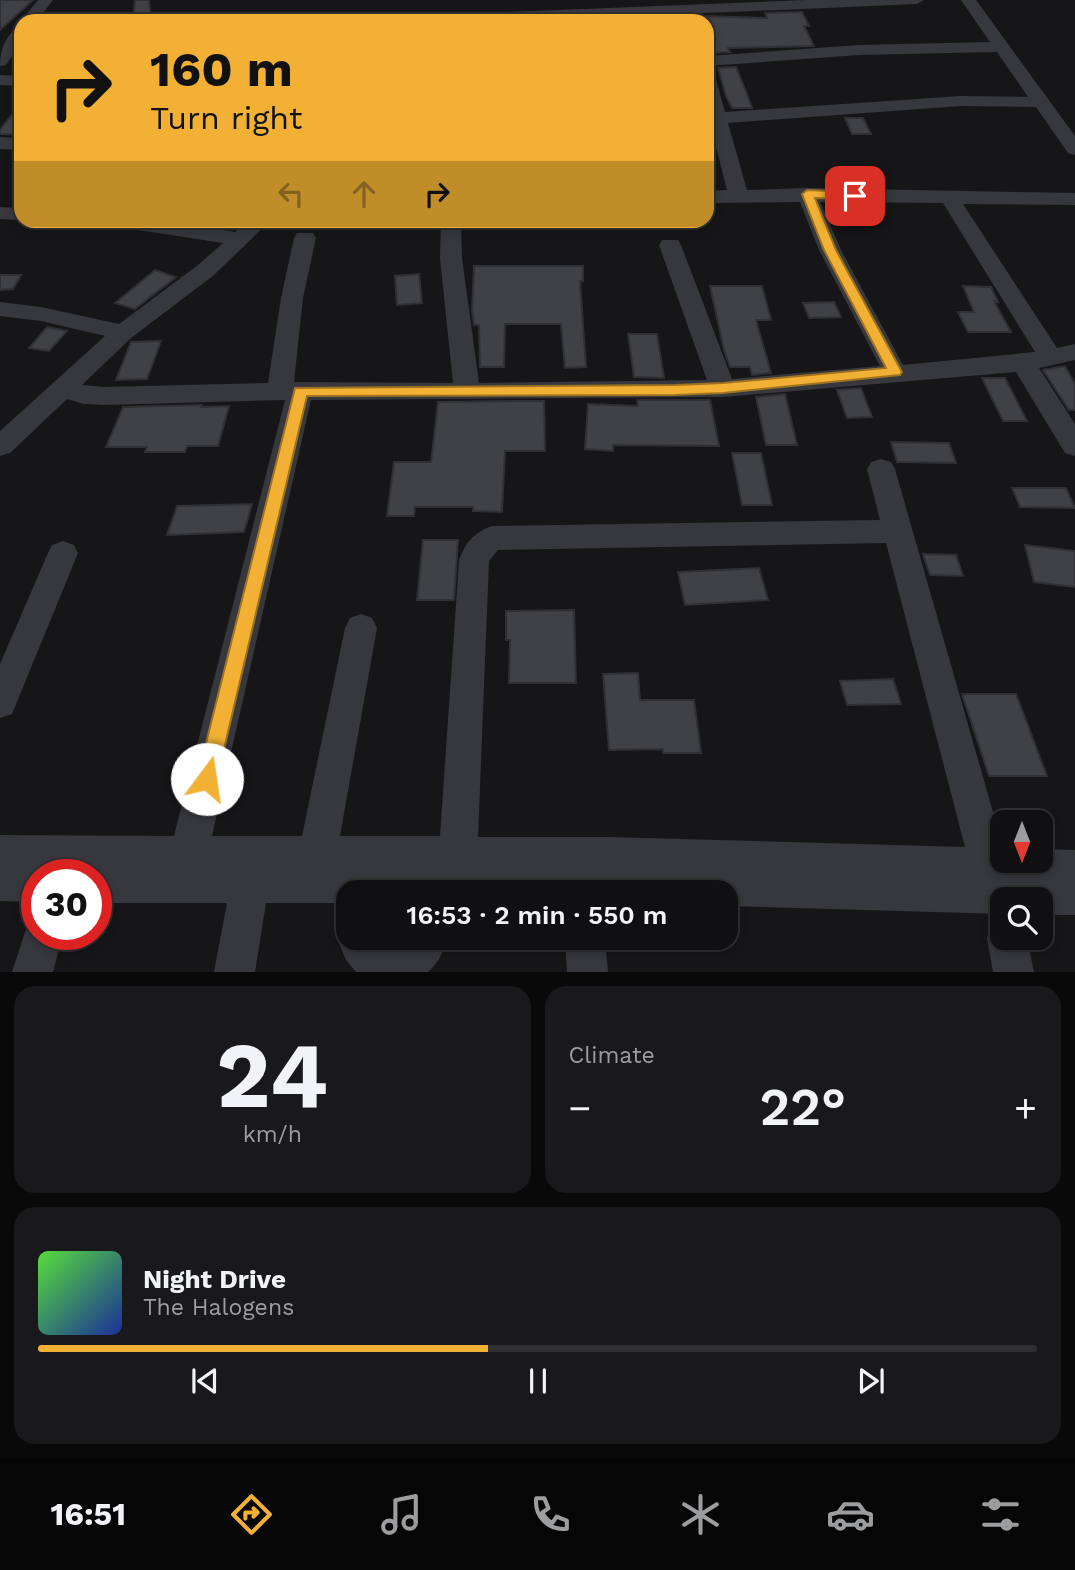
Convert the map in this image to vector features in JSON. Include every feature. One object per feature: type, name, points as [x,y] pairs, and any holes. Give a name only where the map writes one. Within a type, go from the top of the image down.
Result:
[{"type":"street","points":[[35,14],[46,0]]},
{"type":"street","points":[[714,14],[917,0]]},
{"type":"street","points":[[968,0],[1075,149]]},
{"type":"street","points":[[0,61],[11,40]]},
{"type":"street","points":[[714,60],[859,50],[1004,47]]},
{"type":"street","points":[[714,119],[950,102],[1042,102]]},
{"type":"street","points":[[714,125],[739,196]]},
{"type":"street","points":[[807,194],[830,250],[895,372]]},
{"type":"street","points":[[714,197],[807,194],[1075,200]]},
{"type":"street","points":[[950,199],[1049,356]]},
{"type":"street","points":[[176,228],[240,240]]},
{"type":"street","points":[[0,446],[122,333],[206,270],[253,228]]},
{"type":"street","points":[[451,228],[451,258],[467,392]]},
{"type":"street","points":[[188,856],[290,391],[291,308],[305,238]]},
{"type":"street","points":[[670,245],[723,388]]},
{"type":"street","points":[[0,309],[41,314],[122,333]]},
{"type":"street","points":[[61,388],[84,395],[104,396],[290,391],[467,392],[723,388],[1023,363],[1075,352]]},
{"type":"street","points":[[1023,363],[1075,446]]},
{"type":"street","points":[[881,469],[996,887]]},
{"type":"street","points":[[458,856],[474,561],[483,542],[492,538],[897,531]]},
{"type":"street","points":[[0,703],[63,553]]},
{"type":"street","points":[[317,857],[361,628]]},
{"type":"street","points":[[0,854],[609,856],[990,891]]},
{"type":"street","points":[[1014,887],[1075,869]]},
{"type":"street","points":[[0,882],[21,883]]},
{"type":"street","points":[[112,884],[336,887]]},
{"type":"street","points":[[234,971],[250,884]]},
{"type":"street","points":[[738,890],[990,892]]},
{"type":"street","points":[[1053,895],[1075,896]]},
{"type":"street","points":[[32,971],[38,950]]},
{"type":"street","points":[[364,950],[368,958],[377,963],[406,962],[421,950]]},
{"type":"street","points":[[586,950],[588,971]]},
{"type":"street","points":[[1010,950],[1014,971]]},
{"type":"building","points":[[0,0],[33,0],[18,14],[14,14],[14,17],[0,30]]},
{"type":"building","points":[[135,0],[149,0],[150,14],[134,14]]},
{"type":"building","points":[[802,12],[809,26],[804,26],[814,46],[728,48],[730,52],[714,53],[714,16],[767,18],[765,13]]},
{"type":"building","points":[[736,67],[752,108],[732,108],[726,96],[718,68]]},
{"type":"building","points":[[14,112],[14,135],[0,134],[0,130]]},
{"type":"building","points":[[845,118],[863,118],[871,134],[852,134]]},
{"type":"building","points":[[474,266],[583,266],[583,281],[580,281],[586,367],[565,368],[561,324],[505,324],[504,367],[480,367],[479,325],[474,325],[472,310]]},
{"type":"building","points":[[155,270],[176,277],[135,309],[115,303]]},
{"type":"building","points":[[419,274],[422,303],[397,305],[395,276]]},
{"type":"building","points":[[0,275],[21,275],[13,289],[0,290]]},
{"type":"building","points":[[710,286],[762,286],[771,320],[756,320],[771,373],[752,375],[750,367],[730,367]]},
{"type":"building","points":[[963,286],[991,287],[998,302],[994,301],[1011,332],[968,332],[958,312],[974,312]]},
{"type":"building","points":[[834,302],[841,317],[809,318],[803,303]]},
{"type":"building","points":[[47,327],[67,331],[49,351],[29,348]]},
{"type":"building","points":[[628,334],[657,334],[664,378],[634,377]]},
{"type":"building","points":[[161,341],[147,379],[116,380],[131,342]]},
{"type":"building","points":[[1065,366],[1075,384],[1075,410],[1069,410],[1043,370]]},
{"type":"building","points":[[982,378],[1005,378],[1027,421],[1003,421]]},
{"type":"building","points":[[861,388],[872,417],[847,418],[837,390]]},
{"type":"building","points":[[785,394],[797,445],[766,445],[756,397]]},
{"type":"building","points":[[637,400],[710,400],[719,446],[613,445],[613,451],[585,449],[588,404],[638,406]]},
{"type":"building","points":[[544,401],[545,451],[505,451],[502,512],[473,511],[473,507],[415,507],[414,516],[387,516],[394,462],[431,462],[438,402]]},
{"type":"building","points":[[202,405],[201,407],[229,406],[218,446],[187,446],[185,452],[145,452],[147,447],[106,447],[123,407]]},
{"type":"building","points":[[891,442],[949,443],[956,463],[897,462]]},
{"type":"building","points":[[732,453],[761,453],[772,505],[742,505]]},
{"type":"building","points":[[1012,488],[1066,488],[1075,508],[1020,507]]},
{"type":"building","points":[[252,504],[244,532],[167,535],[177,506]]},
{"type":"building","points":[[423,540],[458,540],[454,600],[417,600]]},
{"type":"building","points":[[1025,545],[1075,551],[1075,587],[1034,582]]},
{"type":"building","points":[[923,554],[956,555],[963,576],[930,575]]},
{"type":"building","points":[[759,568],[768,600],[685,605],[678,572]]},
{"type":"building","points":[[574,610],[576,683],[509,683],[510,640],[506,640],[506,611]]},
{"type":"building","points":[[638,673],[640,700],[694,700],[701,753],[663,753],[663,749],[609,750],[603,674]]},
{"type":"building","points":[[893,679],[901,704],[847,705],[840,681]]},
{"type":"building","points":[[962,694],[1016,694],[1047,776],[989,776]]},
{"type":"route","points":[[207,779],[300,391],[675,390],[895,372],[849,289],[820,229],[807,194],[855,196]]}]
